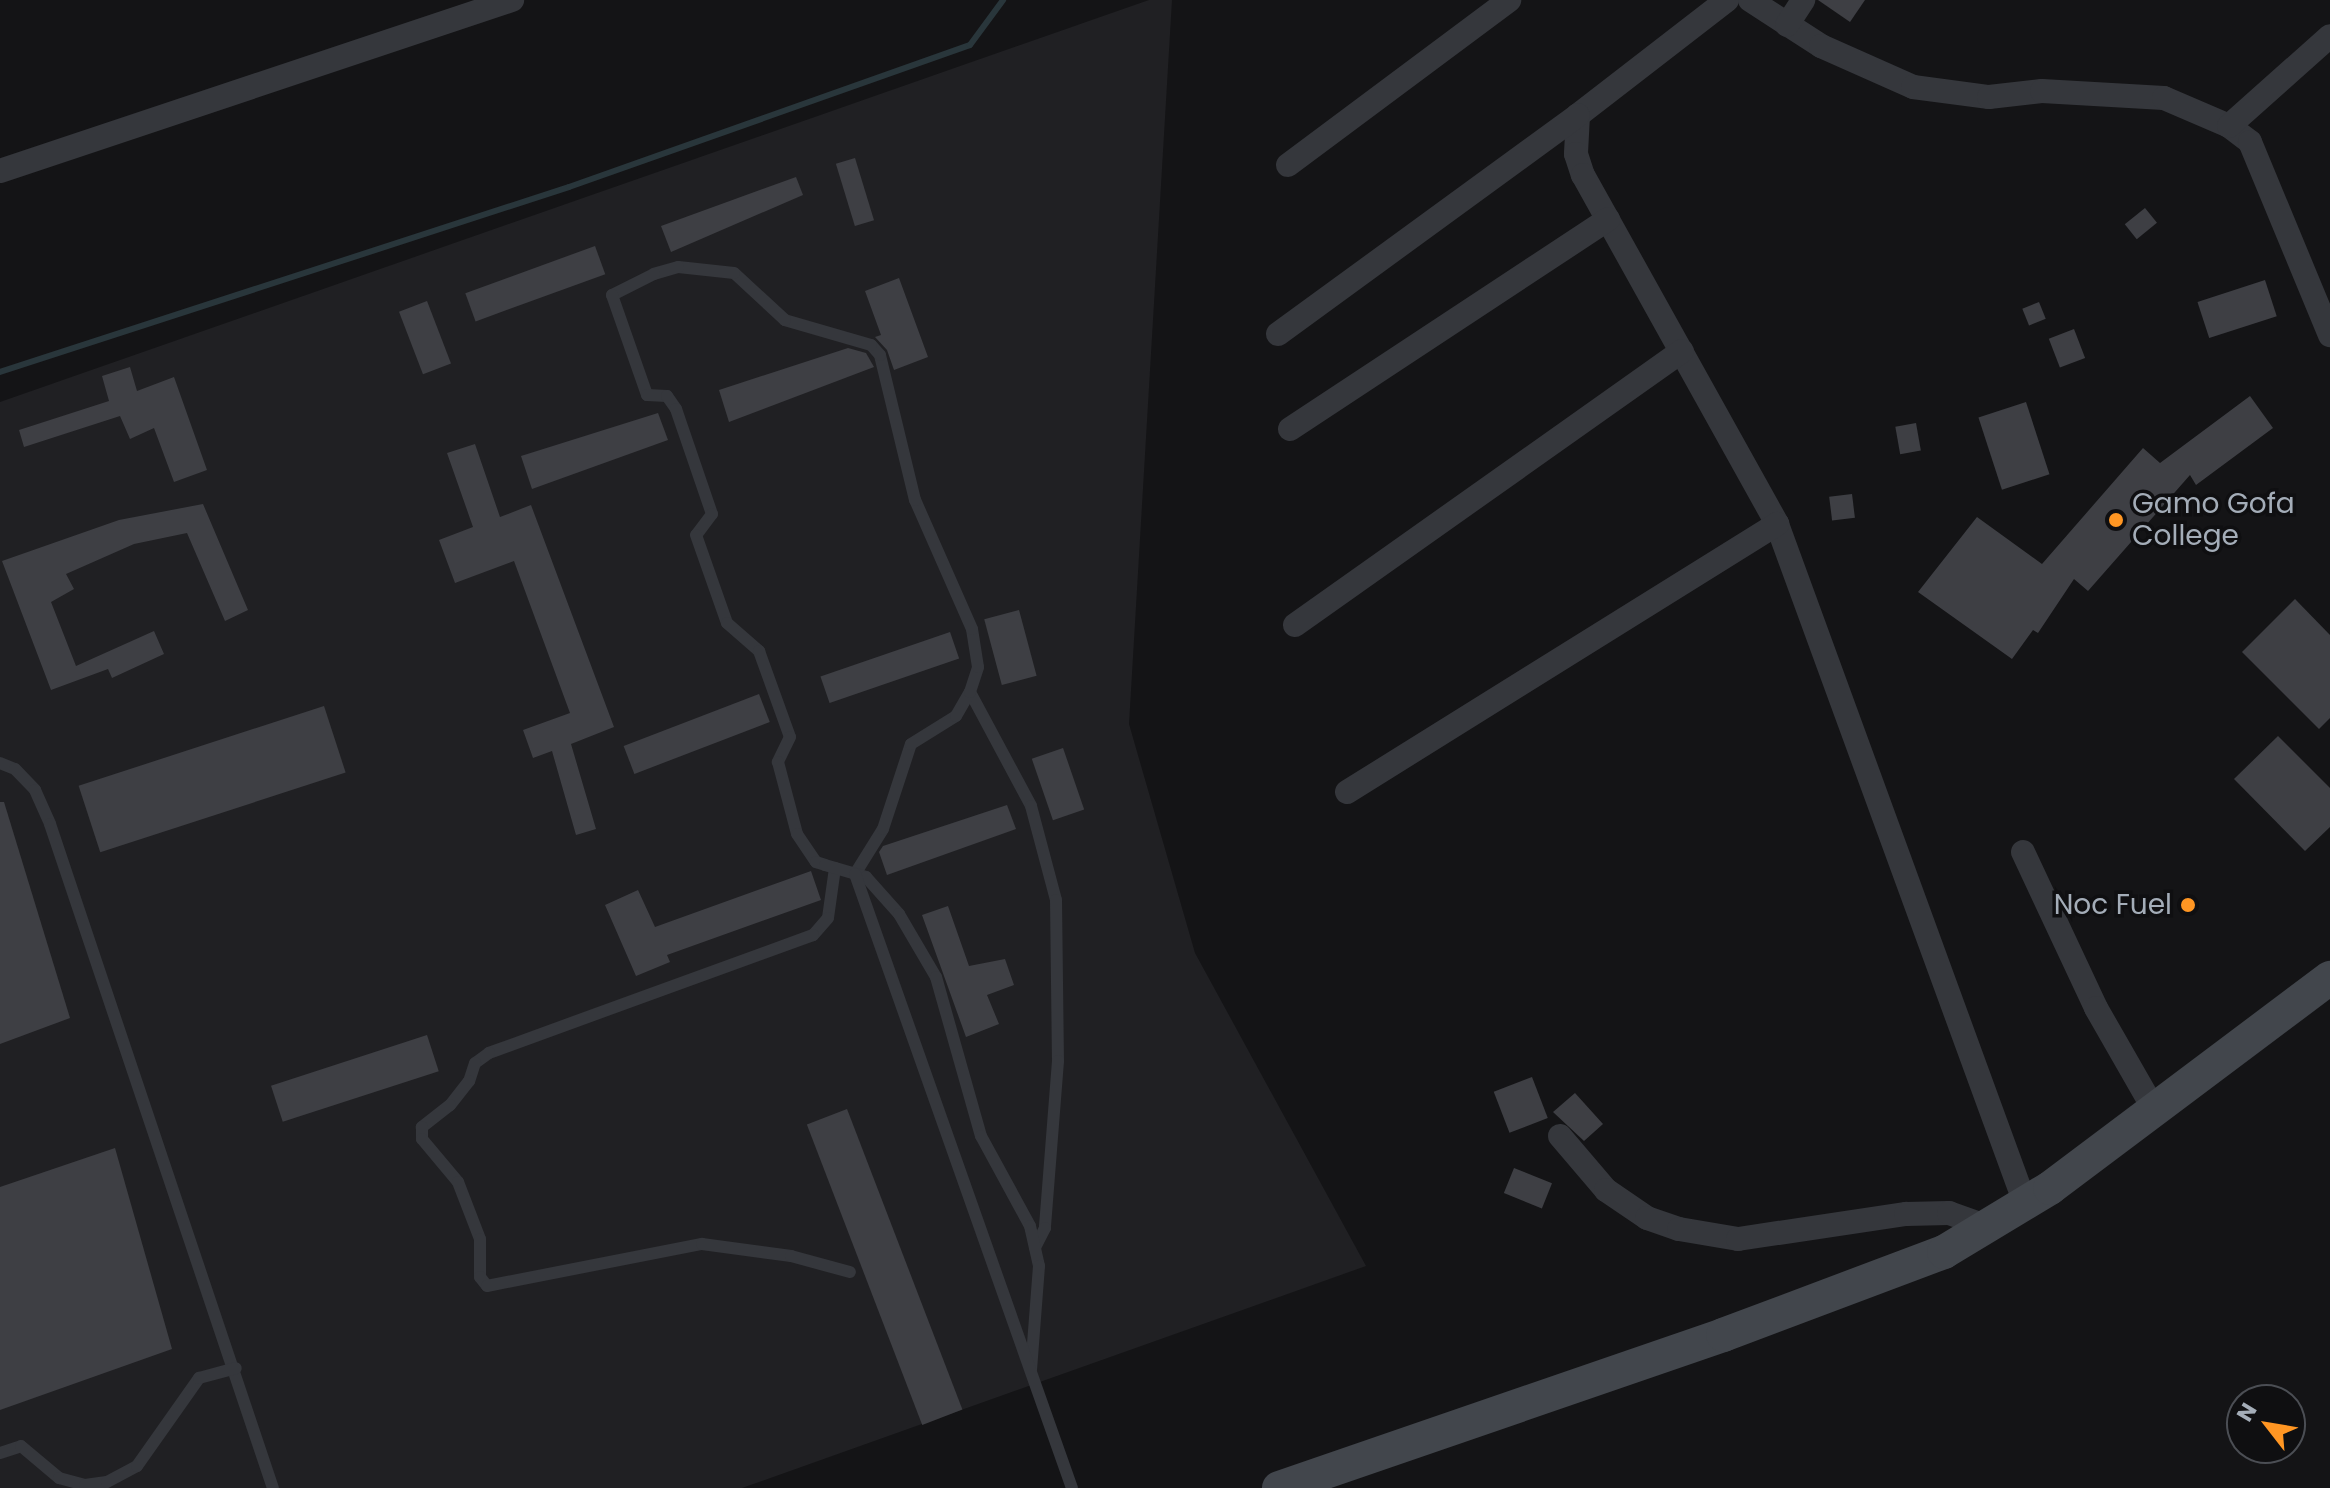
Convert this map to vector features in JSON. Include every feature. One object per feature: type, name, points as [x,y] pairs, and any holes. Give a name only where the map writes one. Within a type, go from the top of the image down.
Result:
[{"type":"street","points":[[0,171],[512,0]]},
{"type":"street","points":[[1288,165],[1509,0]]},
{"type":"street","points":[[1278,334],[1578,115],[1727,0]]},
{"type":"street","points":[[1750,0],[1787,25],[1913,87],[1989,97],[2042,91],[2164,98],[2229,126],[2250,142],[2330,335]]},
{"type":"street","points":[[1787,25],[1803,0]]},
{"type":"street","points":[[2229,126],[2330,36]]},
{"type":"street","points":[[1578,115],[1576,154],[1608,219],[1777,524],[2025,1203]]},
{"type":"street","points":[[1290,429],[1608,219]]},
{"type":"street","points":[[1295,625],[1682,351]]},
{"type":"street","points":[[1347,792],[1777,524]]},
{"type":"street","points":[[2023,852],[2096,1008],[2155,1111]]},
{"type":"street","points":[[1279,1488],[1738,1329],[1944,1252],[2025,1203],[2155,1111],[2330,978]]},
{"type":"street","points":[[1560,1136],[1606,1190],[1647,1218],[1679,1229],[1738,1239],[1906,1214],[1949,1213],[1988,1227]]},
{"type":"lane","points":[[855,874],[883,829],[911,744],[956,716],[970,692],[978,667],[972,629],[915,500],[880,355],[871,345],[785,320],[734,273],[678,267],[618,288],[612,295],[647,395],[671,400],[711,509],[696,535],[727,623],[763,658],[790,737],[778,762],[797,834],[806,853],[835,868],[855,874],[866,877],[899,914],[936,977],[981,1136],[1014,1190],[1035,1248],[1039,1266],[1031,1370]]},
{"type":"lane","points":[[970,692],[1031,806],[1056,900],[1058,1061],[1045,1228],[1035,1248]]},
{"type":"lane","points":[[0,763],[15,769],[35,790],[50,824],[236,1368],[273,1488]]},
{"type":"lane","points":[[835,868],[828,918],[813,935],[489,1053],[475,1063],[469,1081],[450,1105],[422,1127],[422,1139],[458,1182],[480,1239],[480,1277],[487,1286],[702,1244],[791,1256],[850,1272]]},
{"type":"lane","points":[[855,874],[986,1257],[1031,1370],[1072,1488]]},
{"type":"lane","points":[[0,1453],[21,1446],[59,1478],[85,1485],[107,1482],[137,1466],[199,1378],[236,1368]]},
{"type":"shaded area","points":[[1149,0],[1172,0],[1129,724],[1195,953],[1366,1266],[742,1488],[0,1488],[0,402]]},
{"type":"building","points":[[1818,0],[1865,0],[1850,22]]},
{"type":"building","points":[[855,158],[874,220],[855,226],[836,164]]},
{"type":"building","points":[[796,177],[803,195],[671,252],[661,226]]},
{"type":"building","points":[[2145,208],[2157,223],[2137,239],[2125,224]]},
{"type":"building","points":[[595,246],[605,274],[476,321],[465,293]]},
{"type":"building","points":[[899,278],[928,357],[894,370],[887,350],[875,337],[881,335],[865,291]]},
{"type":"building","points":[[2265,280],[2277,316],[2209,338],[2197,302]]},
{"type":"building","points":[[427,301],[451,364],[423,374],[399,312]]},
{"type":"building","points":[[2039,302],[2046,319],[2029,325],[2022,309]]},
{"type":"building","points":[[2074,329],[2085,358],[2060,368],[2049,339]]},
{"type":"building","points":[[848,348],[866,353],[874,367],[729,422],[719,390]]},
{"type":"building","points":[[130,367],[137,391],[174,377],[207,470],[174,482],[154,428],[130,439],[120,416],[24,447],[19,430],[109,401],[102,376]]},
{"type":"building","points":[[2250,396],[2273,428],[2196,485],[2190,475],[2088,591],[2074,579],[2038,633],[2033,630],[2012,659],[1918,592],[1977,517],[2042,564],[2143,448],[2160,463]]},
{"type":"building","points":[[2026,402],[2049,474],[2002,490],[1978,417]]},
{"type":"building","points":[[658,413],[668,440],[532,489],[521,456]]},
{"type":"building","points":[[1916,423],[1921,451],[1900,454],[1895,427]]},
{"type":"building","points":[[475,444],[500,517],[531,505],[614,727],[571,744],[596,829],[576,835],[552,751],[533,758],[523,730],[570,713],[514,561],[455,583],[439,540],[473,527],[447,453]]},
{"type":"building","points":[[1852,494],[1855,518],[1832,521],[1829,497]]},
{"type":"building","points":[[203,504],[248,610],[225,621],[187,533],[134,544],[66,574],[74,589],[51,602],[76,666],[154,631],[164,654],[112,678],[108,669],[51,690],[2,561],[119,520]]},
{"type":"building","points":[[2295,599],[2330,635],[2330,718],[2319,729],[2242,652]]},
{"type":"building","points":[[1019,610],[1037,676],[1002,685],[984,619]]},
{"type":"building","points":[[950,632],[959,658],[830,703],[820,677]]},
{"type":"building","points":[[759,694],[770,722],[634,774],[624,746]]},
{"type":"building","points":[[324,706],[346,773],[100,852],[79,786]]},
{"type":"building","points":[[2278,736],[2330,788],[2330,827],[2305,851],[2234,779]]},
{"type":"building","points":[[1063,748],[1084,809],[1053,820],[1032,759]]},
{"type":"building","points":[[0,802],[4,802],[70,1018],[0,1044]]},
{"type":"building","points":[[1007,805],[1016,829],[887,875],[879,852],[883,846]]},
{"type":"building","points":[[811,871],[821,900],[667,955],[670,962],[636,976],[605,905],[638,890],[655,927]]},
{"type":"building","points":[[948,906],[969,966],[1005,959],[1014,985],[987,995],[999,1024],[966,1037],[922,915]]},
{"type":"building","points":[[427,1035],[439,1071],[283,1122],[271,1086]]},
{"type":"building","points":[[1532,1077],[1548,1118],[1509,1133],[1494,1092]]},
{"type":"building","points":[[1575,1093],[1603,1124],[1584,1141],[1553,1112]]},
{"type":"building","points":[[847,1109],[962,1410],[922,1425],[807,1124]]},
{"type":"building","points":[[115,1148],[172,1349],[0,1410],[0,1187]]},
{"type":"building","points":[[1514,1168],[1552,1183],[1542,1208],[1504,1193]]},
{"type":"waterway","points":[[0,372],[569,187],[970,45],[1003,0]]},
{"type":"place","name":"Gamo Gofa College","points":[[2116,520]]},
{"type":"place","name":"Noc Fuel","points":[[2188,905]]}]
